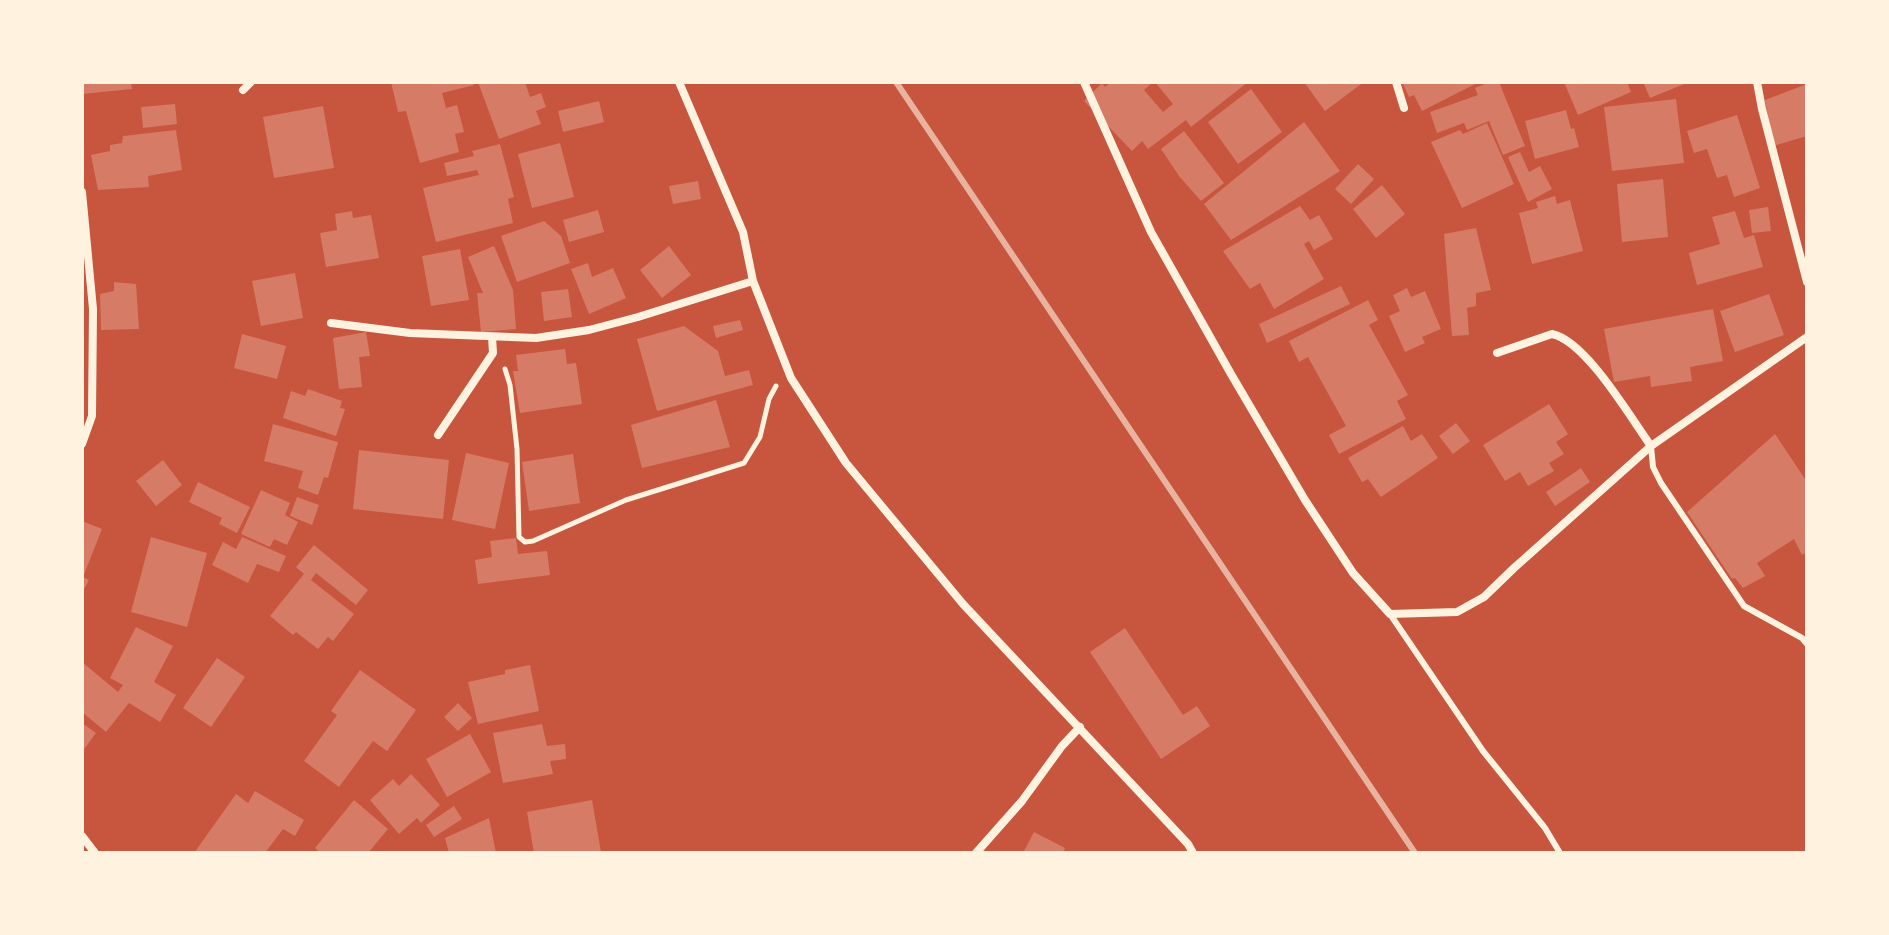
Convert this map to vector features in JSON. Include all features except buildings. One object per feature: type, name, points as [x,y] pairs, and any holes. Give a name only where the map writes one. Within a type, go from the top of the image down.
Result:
[{"type":"street","points":[[243,90],[251,82]]},
{"type":"street","points":[[679,82],[743,232],[753,281],[791,378],[846,463],[963,604],[1080,727],[1193,853]]},
{"type":"street","points":[[1084,82],[1151,232],[1231,374],[1305,500],[1353,573],[1390,614],[1457,612],[1484,597],[1651,446],[1807,337]]},
{"type":"street","points":[[1396,82],[1404,108]]},
{"type":"street","points":[[1757,82],[1807,282]]},
{"type":"street","points":[[82,192],[93,309],[92,416],[82,444]]},
{"type":"street","points":[[331,323],[410,333],[536,338],[589,330],[753,281]]},
{"type":"street","points":[[1497,353],[1552,334],[1561,336],[1599,371],[1651,446]]},
{"type":"street","points":[[438,435],[493,353],[492,337]]},
{"type":"street","points":[[976,853],[1080,727]]},
{"type":"street","points":[[82,836],[95,853]]},
{"type":"lane","points":[[1651,446],[1653,467],[1661,483],[1744,606],[1802,638],[1807,644]]},
{"type":"lane","points":[[1390,614],[1483,751],[1545,828],[1560,853]]},
{"type":"path","points":[[493,353],[502,361],[510,385],[517,449],[519,537],[525,542],[626,500],[744,463],[760,437],[769,399],[777,383],[791,378]]},
{"type":"railway","points":[[896,82],[1415,853]]}]
